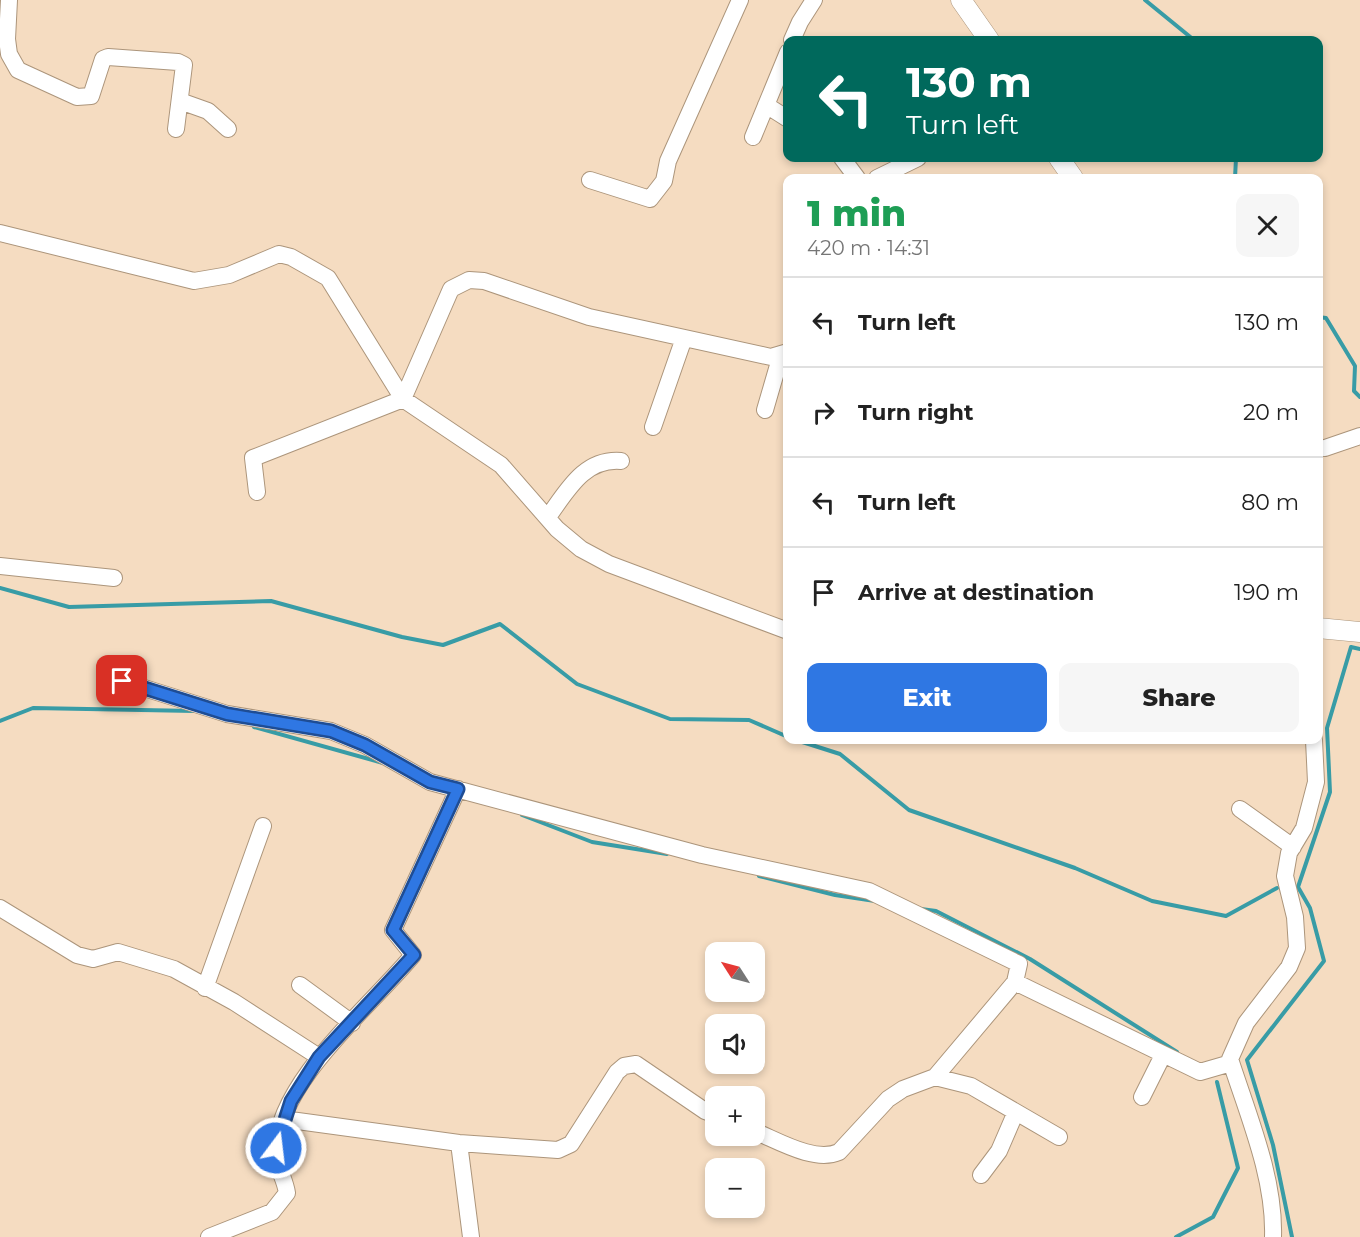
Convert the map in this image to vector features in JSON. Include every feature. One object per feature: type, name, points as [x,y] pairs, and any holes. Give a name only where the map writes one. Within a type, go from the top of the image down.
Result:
[{"type":"main road","points":[[961,0],[986,36]]},
{"type":"main road","points":[[1323,628],[1360,632]]},
{"type":"street","points":[[9,0],[7,39],[9,54],[18,70],[77,98],[86,99],[91,96],[103,59],[108,57],[178,62],[185,67],[176,129]]},
{"type":"street","points":[[590,180],[650,199],[664,181],[668,161],[740,0]]},
{"type":"street","points":[[794,36],[814,0]]},
{"type":"street","points":[[753,137],[783,63]]},
{"type":"street","points":[[180,101],[208,111],[228,129]]},
{"type":"street","points":[[766,105],[783,116]]},
{"type":"street","points":[[885,174],[910,162]]},
{"type":"street","points":[[0,233],[194,281],[229,274],[279,254],[291,257],[327,278],[403,399],[501,465],[580,549],[609,564],[783,630]]},
{"type":"street","points":[[256,492],[253,458],[403,399],[451,289],[470,280],[484,281],[573,312],[771,357],[783,354]]},
{"type":"street","points":[[653,427],[684,338]]},
{"type":"street","points":[[765,410],[783,357]]},
{"type":"street","points":[[1325,448],[1360,436]]},
{"type":"street","points":[[548,517],[581,472],[608,460],[621,461]]},
{"type":"street","points":[[0,566],[114,578]]},
{"type":"street","points":[[122,681],[227,714],[331,731],[365,745],[430,782],[702,855],[869,891],[1019,964],[1015,982],[935,1077],[903,1089],[888,1099],[871,1114],[844,1147],[832,1155],[803,1150],[765,1135]]},
{"type":"street","points":[[1273,1237],[1274,1213],[1256,1143],[1230,1059],[1246,1023],[1289,967],[1298,948],[1295,917],[1285,876],[1293,847],[1304,828],[1316,782],[1314,744]]},
{"type":"street","points":[[209,1237],[272,1212],[282,1203],[287,1193],[277,1162],[276,1148],[284,1119],[299,1087],[319,1057],[414,955],[393,930],[458,789]]},
{"type":"street","points":[[1240,809],[1293,847]]},
{"type":"street","points":[[205,988],[263,826]]},
{"type":"street","points":[[0,908],[77,955],[93,959],[118,952],[174,969],[234,1002],[319,1057]]},
{"type":"street","points":[[1015,982],[1200,1072],[1231,1063]]},
{"type":"street","points":[[300,985],[352,1023]]},
{"type":"street","points":[[1142,1098],[1163,1055]]},
{"type":"street","points":[[284,1119],[459,1143],[558,1150],[571,1144],[617,1072],[630,1064],[641,1066],[705,1111]]},
{"type":"street","points":[[935,1077],[971,1086],[1059,1137]]},
{"type":"street","points":[[981,1175],[999,1151],[1015,1113]]},
{"type":"street","points":[[459,1143],[471,1237]]},
{"type":"waterway","points":[[1145,0],[1189,36]]},
{"type":"waterway","points":[[1235,174],[1236,162]]},
{"type":"waterway","points":[[1323,318],[1326,318],[1355,366],[1354,391],[1360,397]]},
{"type":"waterway","points":[[0,588],[69,607],[271,601],[402,637],[443,645],[500,624],[577,684],[670,719],[749,720],[783,735]]},
{"type":"waterway","points":[[1292,1237],[1273,1145],[1247,1060],[1324,961],[1310,908],[1298,887],[1330,792],[1327,728],[1351,647],[1360,649]]},
{"type":"waterway","points":[[0,721],[33,708],[195,711]]},
{"type":"waterway","points":[[254,727],[383,763]]},
{"type":"waterway","points":[[809,744],[840,754],[909,810],[1075,868],[1152,901],[1226,916],[1277,888]]},
{"type":"waterway","points":[[522,815],[592,842],[667,854]]},
{"type":"waterway","points":[[759,876],[835,895],[875,901]]},
{"type":"waterway","points":[[921,909],[936,911],[1030,959],[1177,1052]]},
{"type":"waterway","points":[[1176,1237],[1213,1217],[1238,1168],[1217,1082]]},
{"type":"route","points":[[122,681],[227,714],[285,726],[331,731],[365,745],[430,782],[458,789],[393,930],[414,955],[319,1057],[291,1101],[276,1148]]}]
